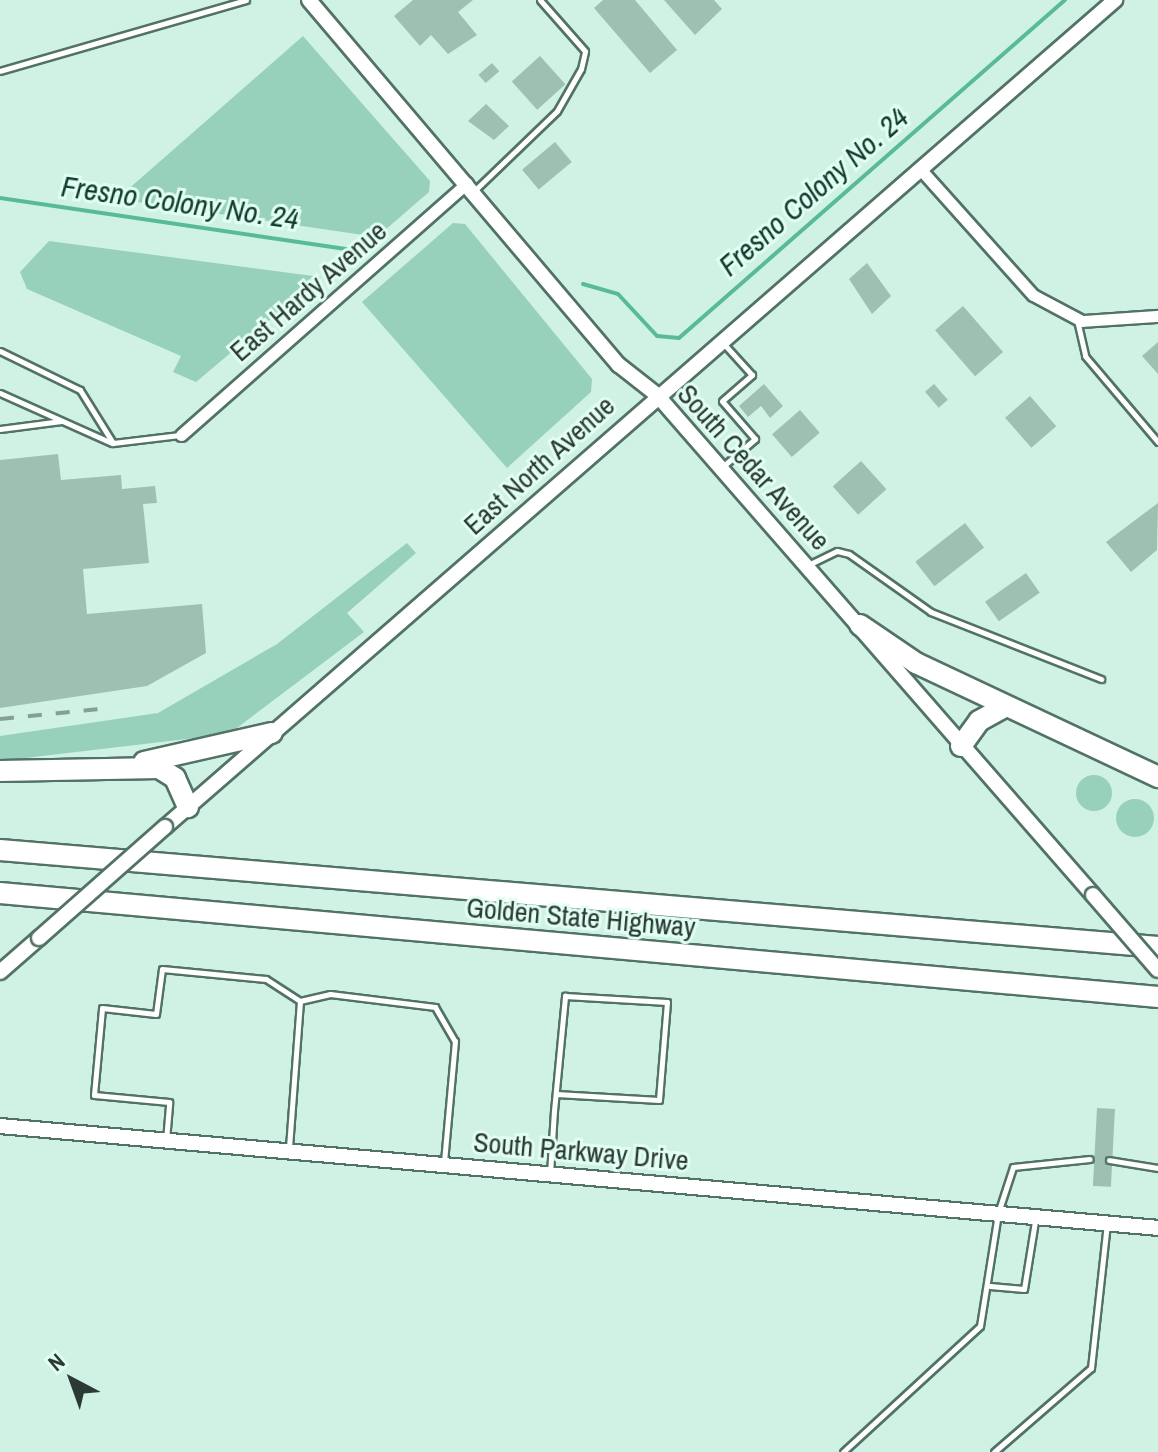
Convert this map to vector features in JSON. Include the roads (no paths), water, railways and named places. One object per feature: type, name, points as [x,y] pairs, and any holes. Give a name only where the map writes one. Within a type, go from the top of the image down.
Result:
[{"type":"highway","points":[[860,625],[916,663],[1158,777]]},
{"type":"highway","points":[[961,746],[979,721],[1004,707]]},
{"type":"highway","points":[[0,771],[137,764],[272,733]]},
{"type":"highway","points":[[137,764],[175,778],[188,807]]},
{"type":"highway","name":"Golden State Highway","points":[[0,850],[1158,947]]},
{"type":"highway","name":"Golden State Highway","points":[[0,893],[1158,997]]},
{"type":"street","name":"South Cedar Avenue","points":[[309,0],[619,365],[657,395],[1158,970]]},
{"type":"street","name":"East North Avenue","points":[[0,972],[657,395],[922,171],[1115,0]]},
{"type":"street","points":[[922,171],[1008,273],[1077,319],[1158,316]]},
{"type":"street","name":"East Hardy Avenue","points":[[181,435],[470,187]]},
{"type":"street","name":"South Parkway Drive","points":[[0,1126],[1158,1228]]},
{"type":"lane","points":[[0,71],[246,0]]},
{"type":"lane","points":[[470,187],[557,111],[581,69],[585,51],[540,0]]},
{"type":"lane","points":[[1077,319],[1085,356],[1158,440]]},
{"type":"lane","points":[[720,469],[755,439],[722,401],[752,375],[721,341]]},
{"type":"lane","points":[[0,351],[80,390],[113,443]]},
{"type":"lane","points":[[0,393],[113,443],[181,435]]},
{"type":"lane","points":[[0,429],[62,421]]},
{"type":"lane","points":[[807,566],[837,551],[849,554],[931,612],[1101,679]]},
{"type":"lane","points":[[166,1141],[169,1102],[94,1095],[102,1008],[156,1014],[162,969],[266,979],[300,1001],[330,994],[420,1001],[441,1015],[455,1041],[444,1165]]},
{"type":"lane","points":[[550,1175],[556,1094],[565,996],[667,1002],[659,1100],[556,1094]]},
{"type":"lane","points":[[289,1152],[300,1001]]},
{"type":"lane","points":[[843,1452],[980,1326],[990,1286],[998,1213],[1013,1167],[1090,1159]]},
{"type":"lane","points":[[1109,1160],[1158,1168]]},
{"type":"lane","points":[[990,1286],[1024,1289],[1036,1217]]},
{"type":"lane","points":[[994,1452],[1091,1368],[1107,1224]]},
{"type":"waterway","name":"Fresno Colony No. 24","points":[[583,284],[618,294],[657,336],[679,338],[1065,0]]},
{"type":"waterway","name":"Fresno Colony No. 24","points":[[0,198],[354,250]]},
{"type":"railway","points":[[0,719],[99,709]]}]
